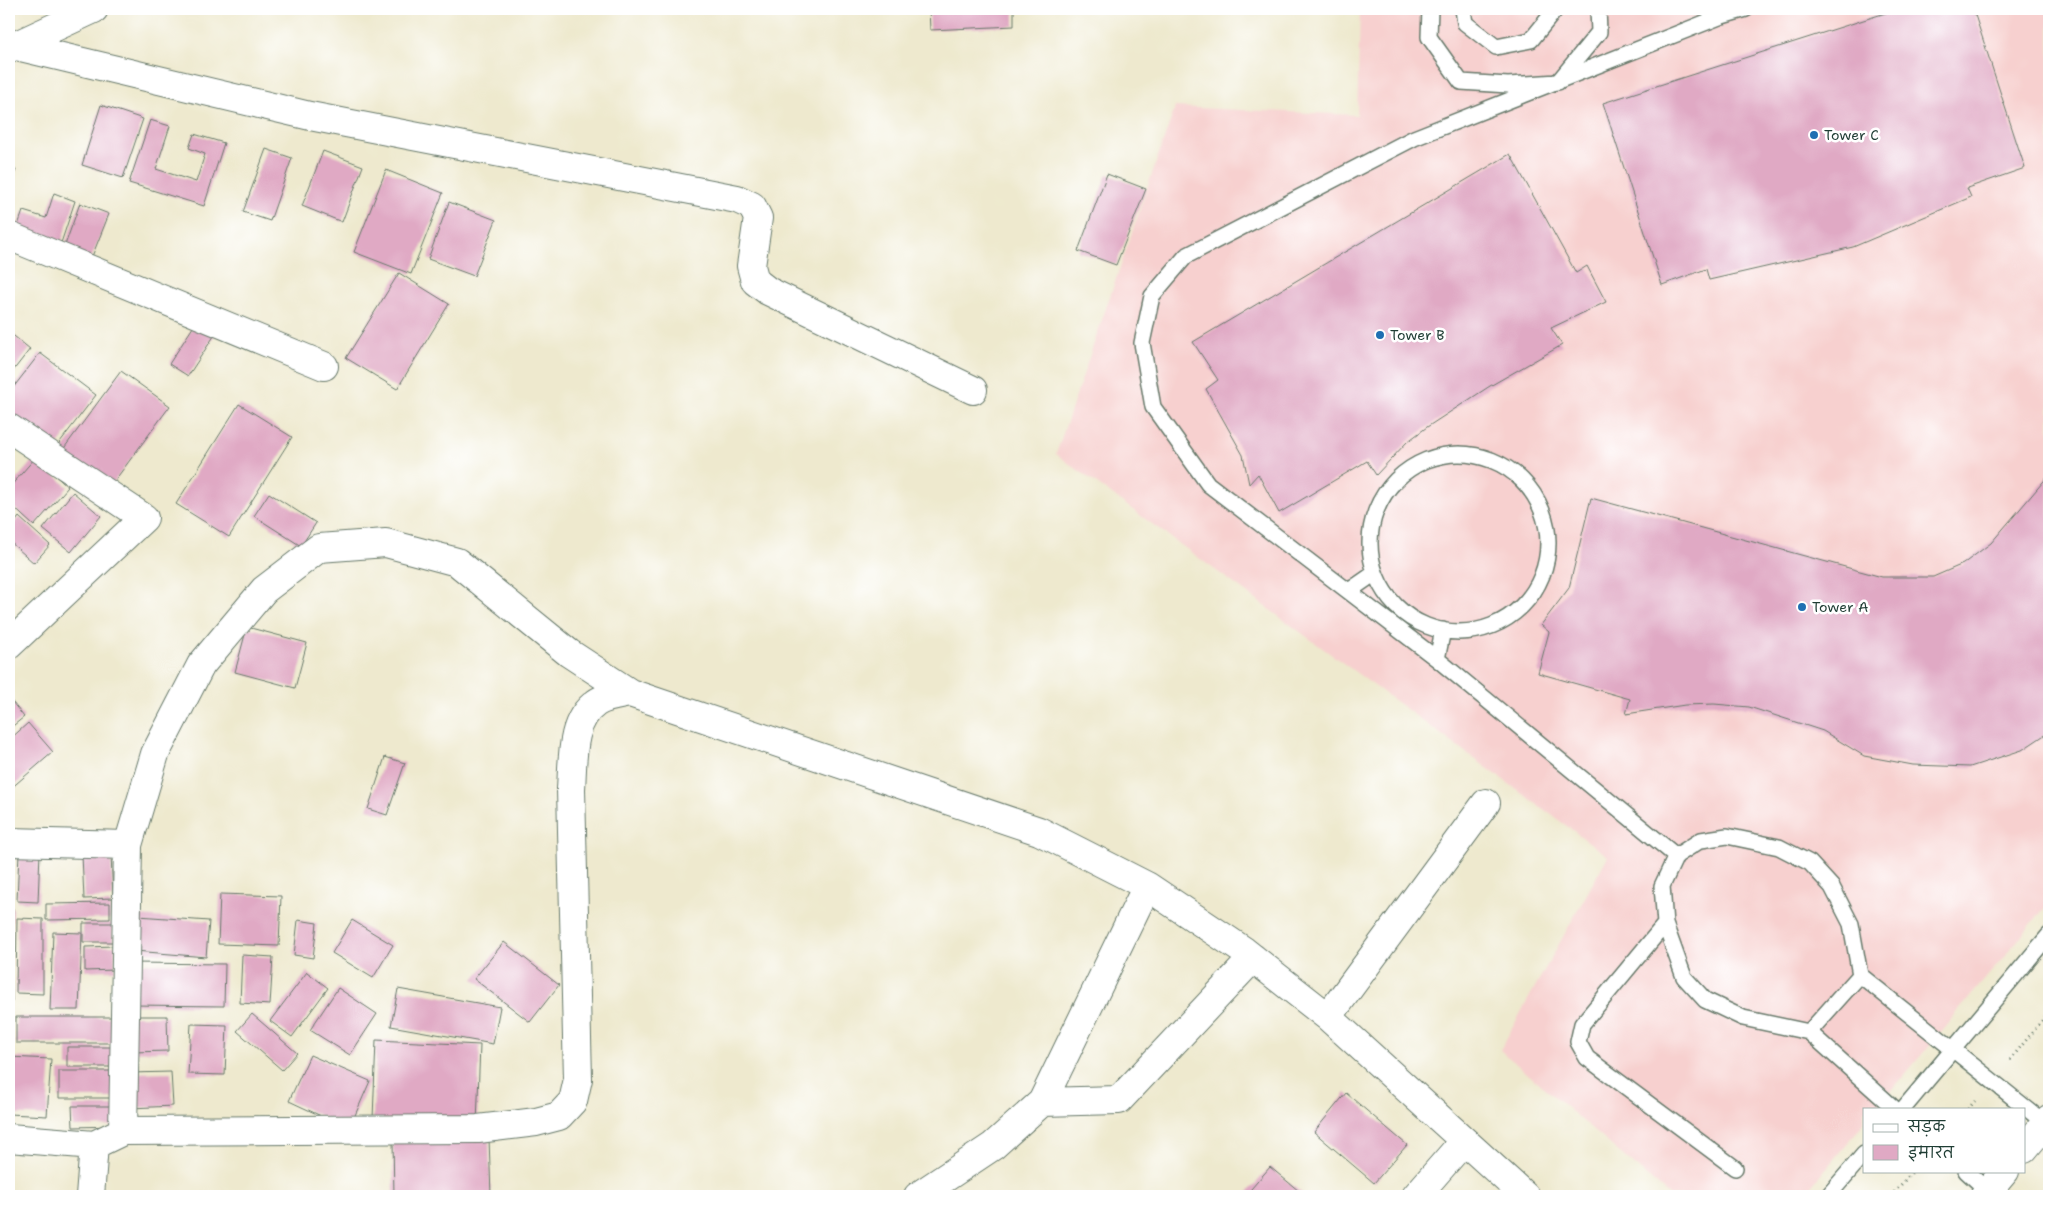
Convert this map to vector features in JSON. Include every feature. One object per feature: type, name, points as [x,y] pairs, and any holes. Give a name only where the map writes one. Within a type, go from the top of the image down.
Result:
[{"type":"street","points":[[12,48],[94,9]]},
{"type":"street","points":[[12,48],[310,116],[737,199],[752,206],[758,218],[751,266],[754,281],[768,291],[972,390]]},
{"type":"street","points":[[9,236],[324,366]]},
{"type":"street","points":[[9,428],[144,518],[9,644]]},
{"type":"street","points":[[124,1131],[128,845],[155,754],[201,666],[264,590],[319,548],[386,543],[457,562],[569,652],[630,693],[1039,831],[1148,886],[1253,958],[1328,1017],[1524,1196]]},
{"type":"street","points":[[9,1138],[94,1145],[124,1131],[478,1129],[536,1122],[560,1116],[573,1101],[578,1079],[571,789],[573,750],[581,720],[597,702],[630,693]]},
{"type":"street","points":[[1328,1017],[1486,803]]},
{"type":"street","points":[[9,842],[128,845]]},
{"type":"street","points":[[918,1196],[993,1146],[1042,1102],[1148,886]]},
{"type":"street","points":[[1042,1102],[1119,1100],[1253,958]]},
{"type":"street","points":[[2026,1147],[2047,1121]]},
{"type":"street","points":[[1416,1196],[1464,1142]]},
{"type":"street","points":[[90,1196],[94,1145]]},
{"type":"lane","points":[[1430,9],[1429,37],[1461,82],[1508,85],[1558,82],[1599,32],[1598,9]]},
{"type":"lane","points":[[1463,9],[1465,23],[1496,47],[1531,40],[1556,9]]},
{"type":"lane","points":[[1676,856],[1437,659],[1208,484],[1154,407],[1142,343],[1152,296],[1186,256],[1414,138],[1722,16],[1746,9]]},
{"type":"lane","points":[[1470,454],[1499,462],[1524,480],[1541,504],[1549,534],[1548,564],[1535,592],[1515,614],[1488,628],[1458,633],[1443,630],[1432,628],[1408,617],[1389,600],[1370,559],[1369,543],[1374,514],[1389,487],[1411,467],[1440,455],[1470,454]]},
{"type":"lane","points":[[1348,592],[1375,573]]},
{"type":"lane","points":[[1437,659],[1443,630]]},
{"type":"lane","points":[[1894,1108],[1809,1032],[1742,1018],[1705,1000],[1684,977],[1665,924],[1662,886],[1676,856],[1701,840],[1727,836],[1779,847],[1810,863],[1832,887],[1851,924],[1860,975],[1952,1050],[2047,1121]]},
{"type":"lane","points":[[1665,924],[1582,1024],[1578,1042],[1587,1058],[1736,1168]]},
{"type":"lane","points":[[1904,1108],[2049,935]]},
{"type":"lane","points":[[1809,1032],[1860,975]]},
{"type":"lane","points":[[1828,1196],[1863,1155]]},
{"type":"lane","points":[[1968,1172],[1993,1186]]},
{"type":"path","points":[[1891,1196],[1912,1172]]},
{"type":"shaded area","points":[[1360,9],[2049,9],[2049,903],[1877,1108],[1863,1108],[1863,1124],[1803,1196],[1670,1196],[1500,1050],[1608,856],[1056,454],[1175,107],[1357,115]]},
{"type":"building","points":[[929,9],[1014,9],[1014,26],[930,30]]},
{"type":"building","name":"Tower C","points":[[1898,9],[1973,9],[2025,168],[1967,188],[1971,197],[1853,247],[1709,280],[1706,269],[1662,285],[1603,103]]},
{"type":"building","points":[[101,105],[143,119],[123,178],[82,165]]},
{"type":"building","points":[[150,120],[170,126],[156,169],[196,182],[205,154],[189,148],[194,134],[224,143],[204,206],[129,183]]},
{"type":"building","points":[[266,149],[292,158],[270,221],[243,212]]},
{"type":"building","points":[[323,151],[363,166],[342,222],[302,206]]},
{"type":"building","name":"Tower B","points":[[1510,154],[1576,273],[1587,266],[1606,302],[1551,328],[1562,345],[1490,386],[1427,427],[1407,442],[1376,475],[1367,461],[1279,513],[1258,474],[1249,484],[1243,455],[1206,389],[1218,380],[1193,342]]},
{"type":"building","points":[[9,166],[16,170],[9,187]]},
{"type":"building","points":[[386,170],[443,193],[411,274],[354,252]]},
{"type":"building","points":[[1107,174],[1146,189],[1116,265],[1078,251]]},
{"type":"building","points":[[54,193],[75,201],[59,249],[15,234],[23,211],[46,218]]},
{"type":"building","points":[[449,202],[496,220],[474,276],[428,259]]},
{"type":"building","points":[[80,203],[109,214],[91,259],[64,248]]},
{"type":"building","points":[[399,273],[449,304],[397,389],[346,358]]},
{"type":"building","points":[[197,321],[216,333],[188,376],[169,364]]},
{"type":"building","points":[[9,332],[30,349],[9,376]]},
{"type":"building","points":[[40,353],[96,395],[50,455],[9,424],[9,393]]},
{"type":"building","points":[[121,371],[170,406],[107,491],[59,455]]},
{"type":"building","points":[[239,404],[292,437],[229,537],[176,504]]},
{"type":"building","points":[[35,458],[68,487],[34,526],[9,503],[9,488]]},
{"type":"building","name":"Tower A","points":[[2049,475],[2049,732],[2022,750],[1970,767],[1913,765],[1864,756],[1823,731],[1749,707],[1714,704],[1685,705],[1626,714],[1630,699],[1538,673],[1549,632],[1541,625],[1569,588],[1591,498],[1882,577],[1933,577],[1963,564],[1991,543]]},
{"type":"building","points":[[73,492],[101,516],[71,552],[43,529]]},
{"type":"building","points":[[269,493],[316,523],[301,546],[254,516]]},
{"type":"building","points":[[19,517],[50,545],[34,563],[9,541],[9,530]]},
{"type":"building","points":[[247,627],[307,643],[295,688],[235,672]]},
{"type":"building","points":[[9,698],[24,717],[9,729]]},
{"type":"building","points":[[28,723],[53,752],[9,790],[9,740]]},
{"type":"building","points":[[385,757],[405,763],[387,815],[368,809]]},
{"type":"building","points":[[19,852],[40,852],[38,902],[17,901]]},
{"type":"building","points":[[111,854],[113,898],[84,899],[82,855]]},
{"type":"building","points":[[220,894],[281,896],[279,946],[218,944]]},
{"type":"building","points":[[110,903],[110,919],[46,920],[46,904]]},
{"type":"building","points":[[9,908],[13,908],[11,945],[9,945]]},
{"type":"building","points":[[138,916],[209,921],[206,957],[135,951]]},
{"type":"building","points":[[17,918],[43,919],[43,994],[16,993]]},
{"type":"building","points":[[298,920],[317,923],[313,958],[294,955]]},
{"type":"building","points":[[352,920],[393,945],[373,978],[332,953]]},
{"type":"building","points":[[83,923],[113,923],[113,942],[83,942]]},
{"type":"building","points":[[53,932],[82,933],[79,1010],[50,1010]]},
{"type":"building","points":[[504,942],[559,985],[530,1022],[474,979]]},
{"type":"building","points":[[115,946],[115,970],[85,971],[85,947]]},
{"type":"building","points":[[9,955],[11,955],[12,1001],[9,1001]]},
{"type":"building","points":[[242,955],[273,957],[270,1005],[240,1003]]},
{"type":"building","points":[[132,963],[225,964],[224,1006],[132,1005]]},
{"type":"building","points":[[307,972],[328,988],[292,1037],[270,1021]]},
{"type":"building","points":[[338,988],[377,1014],[350,1055],[310,1030]]},
{"type":"building","points":[[398,989],[500,1007],[493,1044],[391,1026]]},
{"type":"building","points":[[252,1014],[297,1053],[282,1070],[237,1031]]},
{"type":"building","points":[[131,1016],[167,1016],[168,1051],[132,1052]]},
{"type":"building","points":[[16,1017],[115,1017],[115,1043],[16,1043]]},
{"type":"building","points":[[191,1024],[227,1025],[225,1075],[188,1074]]},
{"type":"building","points":[[376,1040],[480,1045],[477,1124],[373,1119]]},
{"type":"building","points":[[67,1047],[113,1047],[113,1067],[67,1067]]},
{"type":"building","points":[[310,1055],[370,1081],[349,1129],[289,1101]]},
{"type":"building","points":[[9,1057],[51,1059],[47,1116],[9,1114]]},
{"type":"building","points":[[59,1071],[115,1071],[115,1098],[59,1098]]},
{"type":"building","points":[[171,1072],[173,1106],[131,1108],[130,1073]]},
{"type":"building","points":[[1346,1093],[1407,1145],[1374,1183],[1314,1132]]},
{"type":"building","points":[[72,1106],[118,1106],[118,1126],[73,1127]]},
{"type":"building","points":[[489,1138],[491,1196],[394,1196],[393,1141]]},
{"type":"building","points":[[1270,1167],[1305,1196],[1245,1196]]},
{"type":"place","name":"Tower C","points":[[1814,135]]},
{"type":"place","name":"Tower B","points":[[1380,335]]},
{"type":"place","name":"Tower A","points":[[1802,607]]}]
